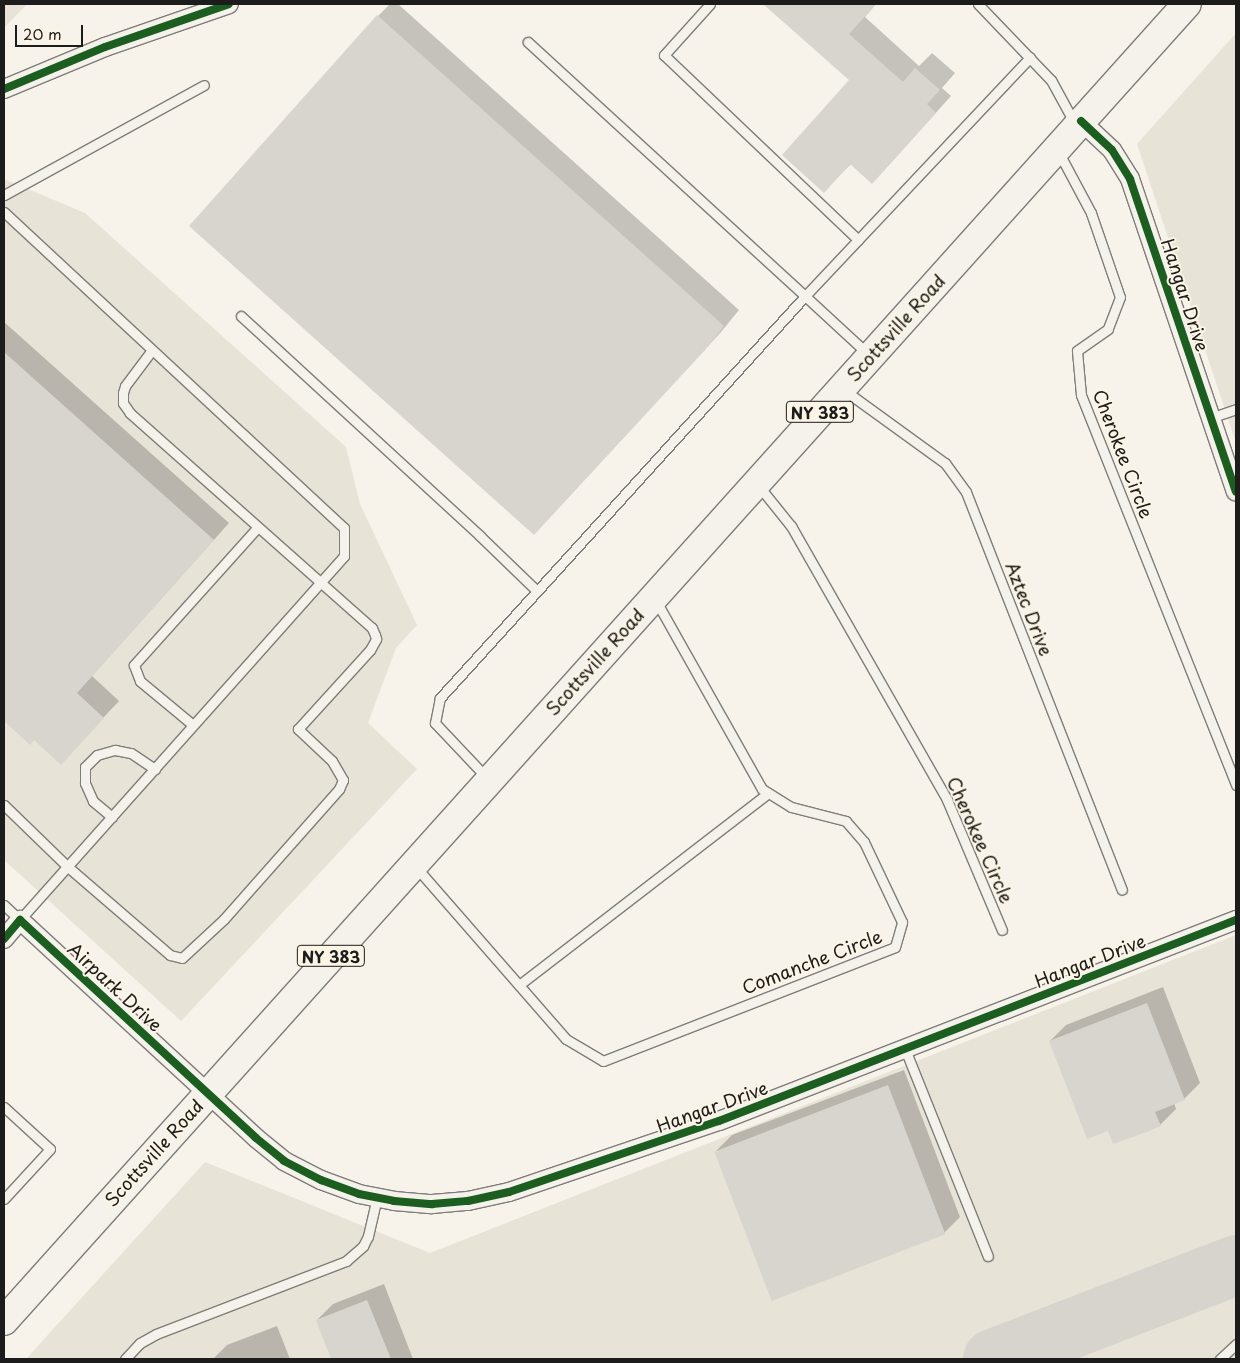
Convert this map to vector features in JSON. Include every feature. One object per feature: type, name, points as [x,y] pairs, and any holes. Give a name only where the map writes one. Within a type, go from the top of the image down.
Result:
[{"type":"main road","name":"Scottsville Road","points":[[4,1321],[1187,4]]},
{"type":"street","points":[[4,89],[105,47],[228,4]]},
{"type":"street","name":"Hangar Drive","points":[[1079,124],[1112,150],[1130,179],[1236,492]]},
{"type":"street","points":[[4,939],[20,920]]},
{"type":"street","name":"Airpark Drive","points":[[20,920],[208,1093]]},
{"type":"street","name":"Hangar Drive","points":[[208,1093],[256,1138],[284,1161],[321,1180],[377,1198],[412,1204],[468,1201],[509,1192],[719,1121],[1236,920]]},
{"type":"lane","points":[[710,4],[664,55],[858,240]]},
{"type":"lane","points":[[978,4],[1051,80],[1079,124]]},
{"type":"lane","points":[[528,42],[870,356]]},
{"type":"lane","points":[[489,780],[435,723],[440,698],[805,296],[1030,57]]},
{"type":"lane","points":[[4,195],[204,86]]},
{"type":"lane","name":"Cherokee Circle","points":[[1057,148],[1091,213],[1120,296],[1108,329],[1077,351],[1081,395],[1236,785]]},
{"type":"lane","points":[[4,212],[344,528],[344,556],[68,867],[20,920],[4,905]]},
{"type":"lane","points":[[241,316],[480,536],[537,592]]},
{"type":"lane","points":[[4,805],[68,867],[170,955],[182,958],[224,919],[339,789],[342,780],[340,772],[332,761],[298,729],[370,650],[376,639],[375,634],[372,628],[256,528],[130,413],[123,403],[125,386],[152,350]]},
{"type":"lane","name":"Aztec Drive","points":[[841,388],[946,463],[966,492],[1122,890]]},
{"type":"lane","points":[[1210,418],[1236,409]]},
{"type":"lane","name":"Cherokee Circle","points":[[756,483],[790,526],[947,800],[1002,930]]},
{"type":"lane","points":[[193,726],[140,681],[134,665],[256,528]]},
{"type":"lane","name":"Comanche Circle","points":[[414,864],[566,1039],[603,1061],[895,947],[902,922],[864,842],[846,821],[791,807],[762,789],[653,597]]},
{"type":"lane","points":[[112,818],[93,801],[84,783],[85,767],[97,755],[115,750],[131,753],[154,769]]},
{"type":"lane","points":[[519,985],[768,793]]},
{"type":"lane","points":[[905,1049],[988,1256]]},
{"type":"lane","points":[[4,1107],[50,1149],[4,1200]]},
{"type":"lane","points":[[125,1359],[140,1343],[156,1334],[346,1261],[363,1246],[368,1236],[377,1198]]},
{"type":"lane","points":[[1220,1359],[1236,1344]]},
{"type":"shaded area","points":[[4,4],[27,4],[4,28]]},
{"type":"shaded area","points":[[1236,33],[1236,443],[1137,144]]},
{"type":"shaded area","points":[[4,179],[85,213],[346,447],[360,504],[417,625],[396,648],[368,723],[417,769],[181,1021],[4,860]]},
{"type":"shaded area","points":[[1236,935],[1236,1359],[26,1359],[205,1162],[430,1253]]},
{"type":"building","points":[[763,4],[876,4],[849,34],[903,82],[915,68],[940,90],[927,104],[936,113],[872,184],[850,164],[824,193],[782,155],[849,80]]},
{"type":"building","points":[[377,15],[724,326],[705,350],[534,535],[189,226]]},
{"type":"building","points":[[4,352],[214,540],[77,693],[104,718],[61,765],[34,740],[30,745],[4,721]]},
{"type":"building","points":[[1147,1003],[1185,1100],[1155,1112],[1161,1126],[1144,1133],[1113,1144],[1108,1131],[1087,1139],[1049,1041]]},
{"type":"building","points":[[888,1085],[945,1234],[772,1301],[714,1152]]},
{"type":"building","points":[[367,1300],[391,1359],[331,1359],[316,1320]]},
{"type":"taxiway","points":[[993,1359],[1236,1265]]},
{"type":"cycle path","points":[[4,89],[105,47],[229,4]]},
{"type":"cycle path","points":[[1081,121],[1112,150],[1130,179],[1236,492]]},
{"type":"cycle path","points":[[4,939],[20,920],[256,1138],[284,1161],[321,1180],[359,1194],[394,1201],[432,1204],[468,1201],[509,1192],[719,1121],[1236,920]]}]
